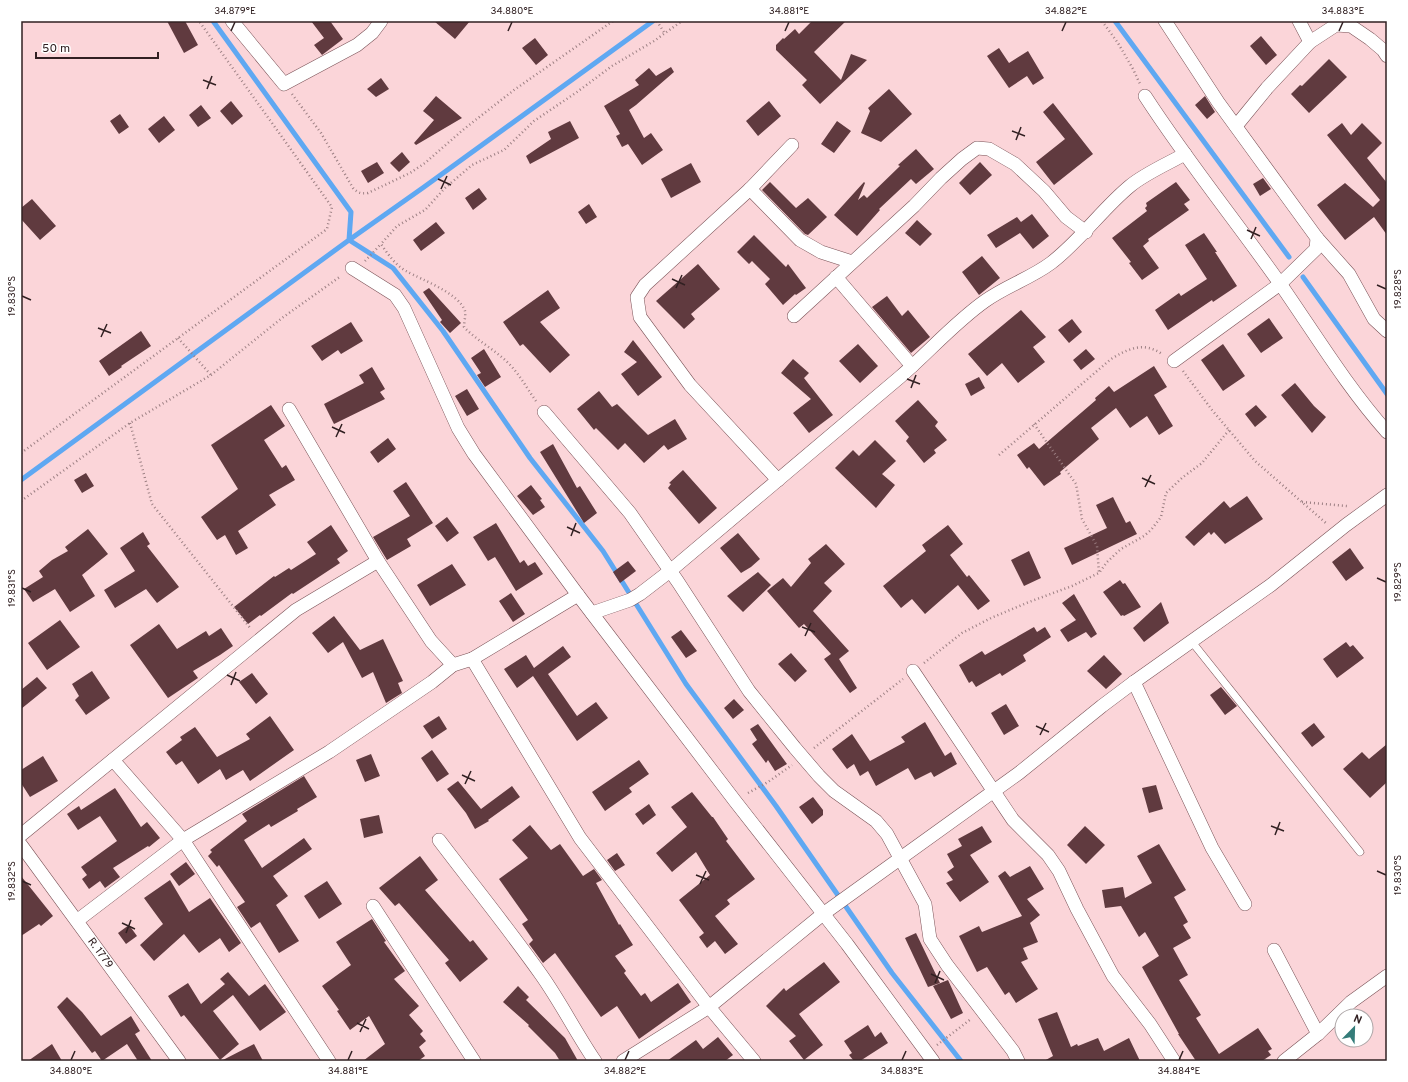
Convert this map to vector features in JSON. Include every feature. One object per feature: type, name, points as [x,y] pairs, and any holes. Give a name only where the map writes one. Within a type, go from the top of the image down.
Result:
[{"type":"street","points":[[232,21],[284,84],[357,45],[372,33],[381,21]]},
{"type":"street","points":[[1165,21],[1218,102],[1317,238],[1349,274],[1374,319],[1387,331]]},
{"type":"street","points":[[1299,21],[1310,42]]},
{"type":"street","points":[[1236,126],[1267,88],[1310,42],[1336,25],[1351,26],[1370,39],[1383,50],[1387,56]]},
{"type":"street","points":[[1145,96],[1369,411],[1387,432]]},
{"type":"street","points":[[778,480],[690,385],[640,317],[637,297],[645,285],[750,189],[792,145]]},
{"type":"street","points":[[794,316],[914,206],[940,178],[977,148],[989,149],[1015,164],[1044,191],[1066,217],[1086,232]]},
{"type":"street","points":[[592,613],[635,597],[670,571],[912,366],[948,332],[985,301],[1051,263],[1086,232],[1113,201],[1131,185],[1185,154]]},
{"type":"street","points":[[750,189],[800,240],[821,252],[852,262]]},
{"type":"street","points":[[1174,361],[1280,284],[1316,249],[1317,238]]},
{"type":"street","points":[[357,266],[395,295],[404,308],[458,428],[474,454],[578,595],[823,914],[933,1061]]},
{"type":"street","points":[[836,277],[912,366]]},
{"type":"street","points":[[289,408],[378,561],[431,641],[453,665]]},
{"type":"street","points":[[544,412],[630,513],[749,691],[803,757],[834,791],[876,821],[887,834],[899,859],[925,904],[930,939],[947,965],[1013,1051],[1018,1061]]},
{"type":"street","points":[[623,1061],[709,1007],[823,914],[1019,773],[1134,682],[1271,585],[1387,495]]},
{"type":"street","points":[[21,835],[296,610],[378,561]]},
{"type":"street","points":[[78,920],[183,840],[329,752],[432,682],[453,665],[472,660],[578,595]]},
{"type":"street","points":[[472,660],[580,838],[709,1007],[754,1061]]},
{"type":"street","points":[[913,671],[1012,820],[1048,855],[1059,871],[1077,909],[1113,976],[1150,1024],[1174,1061]]},
{"type":"street","points":[[1134,682],[1212,848],[1245,904]]},
{"type":"street","points":[[112,760],[183,840],[329,1061]]},
{"type":"street","points":[[439,840],[542,976],[561,1005],[579,1038],[595,1061]]},
{"type":"street","name":"R. 1779","points":[[21,845],[78,920],[179,1061]]},
{"type":"street","points":[[373,906],[474,1061]]},
{"type":"street","points":[[1274,950],[1318,1034]]},
{"type":"street","points":[[1284,1061],[1318,1034],[1352,1002],[1387,976]]},
{"type":"lane","points":[[1192,642],[1360,852]]},
{"type":"path","points":[[21,453],[327,229],[332,206],[199,21]]},
{"type":"path","points":[[284,84],[321,133],[353,188],[357,192],[363,194],[410,173],[425,163],[464,129],[514,90],[613,21]]},
{"type":"path","points":[[656,21],[665,34]]},
{"type":"path","points":[[21,501],[130,422],[211,375],[282,318],[357,266],[381,244],[397,226],[425,210],[444,188],[472,165],[504,150],[534,121],[612,66],[665,34],[682,21]]},
{"type":"path","points":[[1102,21],[1118,43],[1129,62],[1145,96]]},
{"type":"path","points":[[381,244],[392,259],[406,271],[417,275],[455,297],[465,312],[464,327],[471,335],[490,348],[512,367],[544,412]]},
{"type":"path","points":[[178,338],[211,375]]},
{"type":"path","points":[[999,455],[1111,359],[1130,348],[1143,347],[1159,352],[1174,361],[1188,376],[1212,410],[1255,461],[1337,533]]},
{"type":"path","points":[[130,422],[152,504],[259,639]]},
{"type":"path","points":[[1034,424],[1076,484],[1082,519],[1097,546],[1099,573]]},
{"type":"path","points":[[757,787],[768,782],[803,757],[962,633],[991,618],[1072,586],[1099,573],[1107,562],[1121,549],[1144,536],[1151,530],[1161,517],[1166,493],[1183,477],[1202,463],[1230,430]]},
{"type":"path","points":[[1302,502],[1370,507]]},
{"type":"path","points":[[937,1046],[982,1011]]},
{"type":"building","points":[[167,21],[185,21],[198,45],[184,53]]},
{"type":"building","points":[[311,21],[330,21],[343,39],[322,55],[314,45],[324,38]]},
{"type":"building","points":[[434,21],[470,21],[455,39]]},
{"type":"building","points":[[812,21],[846,21],[814,52],[841,80],[851,54],[867,60],[820,104],[802,85],[807,80],[776,50],[776,45],[783,38],[784,39],[795,29],[799,34]]},
{"type":"building","points":[[1261,36],[1277,55],[1266,65],[1250,46]]},
{"type":"building","points":[[535,38],[548,55],[536,65],[522,48]]},
{"type":"building","points":[[999,48],[1009,63],[1028,51],[1044,78],[1033,85],[1027,76],[1009,88],[987,56]]},
{"type":"building","points":[[1329,59],[1347,77],[1309,113],[1291,94],[1300,85],[1302,86]]},
{"type":"building","points":[[671,67],[674,72],[629,110],[644,138],[651,133],[663,150],[642,165],[628,144],[622,147],[616,136],[620,134],[604,106],[639,85],[635,80],[649,68],[656,76]]},
{"type":"building","points":[[381,78],[389,89],[376,97],[367,89]]},
{"type":"building","points":[[889,89],[912,114],[881,142],[861,133],[870,111],[868,108]]},
{"type":"building","points":[[436,96],[462,118],[416,145],[414,143],[434,120],[423,111]]},
{"type":"building","points":[[1205,96],[1215,112],[1207,119],[1195,105]]},
{"type":"building","points":[[231,101],[243,116],[232,125],[220,111]]},
{"type":"building","points":[[769,101],[781,116],[758,136],[746,121]]},
{"type":"building","points":[[1053,103],[1093,154],[1054,185],[1036,162],[1065,139],[1043,112]]},
{"type":"building","points":[[201,105],[211,118],[198,127],[189,115]]},
{"type":"building","points":[[120,114],[129,127],[119,134],[110,121]]},
{"type":"building","points":[[164,116],[175,130],[159,143],[148,129]]},
{"type":"building","points":[[570,121],[579,138],[530,164],[526,156],[551,139],[548,132]]},
{"type":"building","points":[[837,121],[851,131],[834,153],[821,144]]},
{"type":"building","points":[[1342,123],[1351,135],[1362,123],[1382,143],[1367,158],[1387,183],[1387,235],[1374,217],[1345,240],[1317,205],[1345,183],[1373,207],[1380,200],[1327,135]]},
{"type":"building","points":[[916,149],[934,169],[916,184],[911,179],[879,209],[880,210],[857,236],[834,215],[864,182],[865,183],[858,200],[864,195],[867,198],[900,166],[898,165]]},
{"type":"building","points":[[402,152],[410,162],[399,172],[390,163]]},
{"type":"building","points":[[377,162],[384,173],[368,183],[361,171]]},
{"type":"building","points":[[980,162],[992,175],[970,195],[959,183]]},
{"type":"building","points":[[691,163],[701,182],[671,198],[661,179]]},
{"type":"building","points":[[1263,178],[1271,189],[1260,196],[1253,184]]},
{"type":"building","points":[[770,182],[796,208],[808,198],[827,217],[808,235],[805,234],[762,190]]},
{"type":"building","points":[[1176,182],[1190,200],[1184,204],[1189,210],[1148,239],[1149,241],[1143,246],[1159,268],[1142,280],[1129,263],[1131,262],[1112,238],[1147,211],[1145,208],[1147,206],[1146,203]]},
{"type":"building","points":[[479,188],[487,199],[473,210],[465,198]]},
{"type":"building","points":[[32,199],[56,226],[40,240],[21,219],[21,208]]},
{"type":"building","points":[[589,204],[597,217],[586,224],[578,212]]},
{"type":"building","points":[[1032,214],[1049,236],[1033,249],[1020,233],[996,248],[987,235],[1017,217],[1021,222]]},
{"type":"building","points":[[917,220],[932,234],[920,246],[905,233]]},
{"type":"building","points":[[436,222],[445,233],[421,251],[413,240]]},
{"type":"building","points":[[1204,233],[1237,286],[1213,302],[1212,300],[1168,330],[1155,310],[1179,293],[1181,296],[1207,279],[1185,245]]},
{"type":"building","points":[[754,235],[786,267],[788,264],[806,288],[796,295],[795,294],[783,305],[765,284],[770,279],[752,261],[749,264],[737,252]]},
{"type":"building","points":[[982,256],[1000,278],[979,295],[962,272]]},
{"type":"building","points":[[698,264],[720,289],[691,314],[695,319],[684,329],[656,301]]},
{"type":"building","points":[[429,288],[461,323],[450,333],[440,322],[442,320],[423,292]]},
{"type":"building","points":[[548,290],[560,308],[540,322],[570,355],[550,373],[523,344],[520,346],[503,322]]},
{"type":"building","points":[[887,296],[902,316],[908,310],[930,337],[911,353],[872,307]]},
{"type":"building","points":[[1021,310],[1046,337],[1033,347],[1045,362],[1018,383],[1002,363],[987,376],[968,354]]},
{"type":"building","points":[[1269,318],[1283,338],[1261,353],[1247,334]]},
{"type":"building","points":[[1072,319],[1082,332],[1069,343],[1058,330]]},
{"type":"building","points":[[351,322],[363,341],[341,354],[338,350],[322,361],[311,346]]},
{"type":"building","points":[[141,331],[151,346],[109,376],[99,361]]},
{"type":"building","points":[[633,340],[662,377],[638,396],[621,374],[637,362],[624,352]]},
{"type":"building","points":[[858,344],[878,366],[860,383],[839,361]]},
{"type":"building","points":[[1223,344],[1245,376],[1223,391],[1201,360]]},
{"type":"building","points":[[484,349],[501,377],[485,387],[477,375],[481,373],[471,358]]},
{"type":"building","points":[[1086,349],[1095,359],[1081,370],[1073,360]]},
{"type":"building","points":[[793,359],[809,373],[804,378],[833,415],[809,433],[793,413],[811,399],[781,373]]},
{"type":"building","points":[[1154,366],[1167,387],[1154,395],[1173,426],[1159,435],[1147,416],[1130,428],[1116,408],[1091,428],[1099,439],[1060,472],[1061,474],[1044,486],[1029,467],[1027,469],[1017,455],[1034,443],[1039,449],[1096,400],[1095,398],[1109,386],[1114,392]]},
{"type":"building","points":[[372,367],[385,389],[380,392],[385,399],[334,424],[324,404],[364,383],[359,375]]},
{"type":"building","points":[[979,377],[985,388],[971,396],[965,384]]},
{"type":"building","points":[[1295,383],[1314,406],[1326,417],[1312,433],[1281,395]]},
{"type":"building","points":[[467,389],[479,409],[467,416],[455,396]]},
{"type":"building","points":[[599,391],[612,407],[617,404],[648,435],[675,419],[687,439],[668,450],[664,445],[644,463],[625,443],[618,450],[596,428],[594,430],[577,409]]},
{"type":"building","points":[[918,400],[938,422],[935,426],[947,440],[934,450],[936,453],[924,463],[906,441],[909,437],[895,421]]},
{"type":"building","points":[[271,405],[285,426],[264,440],[282,468],[286,465],[295,480],[269,495],[276,505],[238,531],[248,548],[236,555],[225,535],[217,540],[201,517],[238,489],[211,445]]},
{"type":"building","points":[[1256,405],[1267,417],[1255,427],[1245,414]]},
{"type":"building","points":[[388,438],[396,449],[378,463],[370,452]]},
{"type":"building","points":[[875,440],[896,461],[882,474],[895,485],[876,508],[835,468],[853,450],[859,456]]},
{"type":"building","points":[[553,444],[577,488],[580,486],[597,513],[584,523],[540,452]]},
{"type":"building","points":[[683,470],[717,508],[699,524],[668,488],[671,484],[669,483]]},
{"type":"building","points":[[86,473],[94,486],[82,493],[74,480]]},
{"type":"building","points":[[406,482],[433,523],[407,539],[411,546],[387,560],[373,537],[410,516],[393,491]]},
{"type":"building","points":[[531,485],[542,499],[540,500],[545,507],[533,515],[517,496]]},
{"type":"building","points":[[1247,496],[1263,519],[1225,544],[1214,532],[1211,535],[1209,532],[1194,546],[1185,537],[1224,501],[1230,508]]},
{"type":"building","points":[[1113,497],[1126,523],[1130,521],[1137,534],[1072,565],[1064,548],[1107,528],[1096,505]]},
{"type":"building","points":[[447,517],[459,533],[447,542],[435,526]]},
{"type":"building","points":[[496,523],[520,563],[524,560],[528,566],[535,562],[543,574],[516,591],[495,557],[488,561],[473,537]]},
{"type":"building","points":[[331,525],[348,551],[337,559],[340,563],[293,594],[292,593],[248,624],[234,607],[274,576],[275,577],[289,568],[291,570],[316,554],[307,542]]},
{"type":"building","points":[[948,525],[963,544],[950,555],[967,577],[969,575],[990,601],[978,610],[958,585],[925,614],[912,599],[901,608],[883,586],[926,551],[922,545]]},
{"type":"building","points":[[88,529],[108,554],[82,575],[95,596],[70,612],[55,589],[33,602],[24,589],[43,577],[39,571],[52,560],[68,551],[65,547]]},
{"type":"building","points":[[143,532],[150,544],[147,546],[179,587],[157,603],[146,589],[115,608],[104,590],[135,571],[120,548]]},
{"type":"building","points":[[738,533],[760,559],[741,573],[720,548]]},
{"type":"building","points":[[826,544],[845,564],[824,583],[832,591],[813,611],[849,651],[839,659],[857,688],[850,693],[824,659],[831,654],[804,624],[799,628],[767,591],[783,578],[791,587],[811,563],[808,559]]},
{"type":"building","points":[[1350,548],[1364,568],[1346,581],[1332,562]]},
{"type":"building","points":[[1029,551],[1041,578],[1024,586],[1011,560]]},
{"type":"building","points":[[628,561],[636,571],[620,583],[613,572]]},
{"type":"building","points":[[452,564],[466,585],[430,606],[417,585]]},
{"type":"building","points":[[758,572],[771,585],[743,612],[727,596]]},
{"type":"building","points":[[1120,580],[1123,584],[1125,583],[1141,607],[1124,616],[1121,616],[1103,592]]},
{"type":"building","points":[[511,593],[525,614],[513,622],[499,601]]},
{"type":"building","points":[[1074,594],[1097,634],[1091,638],[1086,632],[1068,642],[1060,630],[1076,620],[1062,603]]},
{"type":"building","points":[[1161,602],[1169,623],[1144,642],[1133,628]]},
{"type":"building","points":[[334,616],[360,650],[383,639],[403,681],[398,683],[402,693],[386,703],[373,672],[362,678],[343,642],[328,653],[312,633]]},
{"type":"building","points":[[60,620],[80,647],[47,670],[28,643]]},
{"type":"building","points":[[159,624],[177,649],[206,631],[209,636],[221,628],[233,646],[193,671],[198,678],[168,698],[130,645]]},
{"type":"building","points":[[1034,627],[1037,632],[1045,627],[1051,637],[1023,655],[1026,661],[1002,676],[1000,673],[976,687],[972,681],[969,683],[959,665],[982,651],[985,655]]},
{"type":"building","points":[[681,630],[697,651],[686,658],[671,637]]},
{"type":"building","points":[[1346,642],[1350,647],[1353,645],[1364,658],[1337,678],[1323,659]]},
{"type":"building","points":[[563,646],[571,657],[548,674],[577,716],[596,702],[608,718],[577,741],[533,676],[517,688],[504,669],[526,655],[534,668]]},
{"type":"building","points":[[791,653],[807,671],[795,682],[778,664]]},
{"type":"building","points":[[1104,655],[1122,674],[1106,689],[1087,671]]},
{"type":"building","points":[[92,671],[110,698],[86,715],[75,700],[79,696],[72,684]]},
{"type":"building","points":[[252,673],[268,694],[256,704],[239,682]]},
{"type":"building","points":[[37,677],[47,688],[21,709],[21,690]]},
{"type":"building","points":[[1221,687],[1237,706],[1225,715],[1210,695]]},
{"type":"building","points":[[734,699],[744,710],[733,719],[724,708]]},
{"type":"building","points":[[1006,704],[1019,726],[1004,735],[991,713]]},
{"type":"building","points":[[270,716],[294,750],[250,781],[243,770],[226,780],[220,769],[198,784],[182,761],[176,765],[166,752],[182,740],[180,737],[195,727],[217,757],[250,739],[246,734]]},
{"type":"building","points":[[439,716],[447,729],[432,739],[423,726]]},
{"type":"building","points":[[925,722],[945,756],[951,752],[957,764],[934,777],[931,772],[915,780],[908,768],[876,786],[868,771],[860,776],[854,764],[847,769],[832,749],[852,734],[870,761],[905,742],[901,737]]},
{"type":"building","points":[[1314,723],[1325,737],[1312,747],[1301,733]]},
{"type":"building","points":[[758,724],[787,764],[775,771],[768,760],[766,763],[752,744],[757,740],[750,729]]},
{"type":"building","points":[[1387,744],[1387,782],[1370,798],[1343,769],[1362,752],[1369,759]]},
{"type":"building","points":[[432,750],[449,774],[437,782],[421,758]]},
{"type":"building","points":[[371,754],[380,776],[365,782],[356,760]]},
{"type":"building","points":[[43,756],[58,781],[30,797],[21,783],[21,770]]},
{"type":"building","points":[[639,760],[649,774],[629,788],[632,792],[605,811],[592,792]]},
{"type":"building","points":[[304,776],[317,797],[297,809],[298,811],[271,827],[269,824],[244,840],[262,868],[304,838],[312,849],[273,876],[288,896],[276,905],[299,941],[279,953],[260,922],[251,928],[237,907],[245,902],[219,865],[217,867],[208,856],[212,852],[210,850],[247,821],[242,814]]},
{"type":"building","points":[[458,781],[481,809],[512,786],[520,797],[488,820],[489,821],[475,829],[466,813],[447,789]]},
{"type":"building","points":[[1156,785],[1163,809],[1149,813],[1142,788]]},
{"type":"building","points":[[115,788],[141,827],[147,822],[160,838],[149,847],[148,846],[113,868],[120,877],[105,888],[100,881],[89,889],[82,879],[87,875],[81,867],[117,841],[100,816],[78,830],[67,814],[79,806],[81,810]]},
{"type":"building","points":[[692,792],[713,817],[728,839],[726,841],[755,879],[727,900],[730,904],[715,916],[738,944],[725,954],[715,941],[707,948],[699,937],[704,933],[679,900],[710,875],[696,852],[672,872],[656,853],[687,827],[671,807]]},
{"type":"building","points":[[813,797],[823,810],[823,815],[812,824],[799,807]]},
{"type":"building","points":[[649,804],[656,815],[643,825],[635,814]]},
{"type":"building","points":[[379,815],[383,833],[364,838],[360,819]]},
{"type":"building","points":[[530,825],[551,850],[560,844],[583,876],[594,869],[602,880],[596,883],[619,925],[620,924],[633,945],[615,956],[626,971],[624,973],[641,996],[645,993],[651,1002],[678,983],[691,1002],[639,1039],[617,1006],[601,1017],[555,953],[543,963],[529,944],[533,940],[522,924],[528,920],[499,879],[528,858],[512,840]]},
{"type":"building","points":[[982,826],[992,842],[970,855],[989,882],[960,902],[946,883],[953,880],[947,872],[954,867],[947,854],[962,846],[958,839]]},
{"type":"building","points":[[1085,826],[1105,845],[1086,864],[1067,845]]},
{"type":"building","points":[[1159,844],[1186,890],[1174,897],[1188,922],[1183,925],[1191,938],[1173,948],[1188,975],[1179,980],[1201,1015],[1196,1018],[1219,1054],[1258,1028],[1272,1049],[1268,1051],[1271,1055],[1262,1061],[1196,1061],[1178,1034],[1142,967],[1159,956],[1145,932],[1139,937],[1121,906],[1105,908],[1102,890],[1123,887],[1125,898],[1152,883],[1137,856]]},
{"type":"building","points":[[617,853],[625,865],[615,871],[607,860]]},
{"type":"building","points":[[420,856],[438,880],[425,890],[470,942],[473,940],[488,959],[460,982],[445,963],[449,960],[399,903],[395,906],[379,888]]},
{"type":"building","points":[[186,862],[195,874],[179,886],[170,874]]},
{"type":"building","points":[[1030,866],[1044,889],[1027,899],[1040,915],[1030,923],[1038,942],[1023,948],[1028,959],[1021,962],[1038,989],[1016,1003],[1009,992],[1005,995],[987,967],[977,972],[959,936],[979,926],[982,932],[1022,916],[998,876],[1005,871],[1010,877]]},
{"type":"building","points":[[21,876],[53,916],[41,926],[39,924],[21,936]]},
{"type":"building","points":[[170,880],[189,912],[210,898],[241,943],[229,952],[220,938],[199,953],[184,934],[154,961],[140,945],[163,924],[144,898]]},
{"type":"building","points":[[327,881],[342,904],[319,919],[304,896]]},
{"type":"building","points":[[372,919],[386,941],[384,942],[405,971],[394,979],[419,1006],[409,1015],[423,1031],[420,1034],[426,1041],[419,1047],[425,1056],[418,1061],[363,1061],[385,1044],[369,1016],[350,1030],[337,1011],[339,1010],[322,986],[351,965],[336,942]]},
{"type":"building","points":[[129,925],[137,936],[126,944],[118,933]]},
{"type":"building","points":[[916,933],[940,983],[928,987],[905,938]]},
{"type":"building","points":[[824,962],[840,982],[799,1014],[823,1045],[804,1060],[789,1041],[796,1036],[766,1006],[784,988],[786,991]]},
{"type":"building","points":[[228,972],[249,996],[265,984],[286,1012],[260,1031],[233,995],[213,1011],[239,1044],[220,1060],[184,1015],[181,1017],[168,996],[188,983],[201,1004],[225,984],[220,979]]},
{"type":"building","points":[[948,980],[963,1013],[951,1019],[933,986]]},
{"type":"building","points":[[518,986],[529,997],[526,1000],[565,1038],[578,1061],[560,1061],[555,1053],[528,1026],[529,1025],[503,1002]]},
{"type":"building","points":[[67,997],[82,1012],[101,1036],[131,1016],[140,1031],[135,1034],[152,1061],[138,1061],[127,1044],[102,1061],[95,1051],[92,1053],[57,1007]]},
{"type":"building","points":[[1057,1012],[1071,1047],[1077,1044],[1078,1046],[1098,1038],[1104,1051],[1129,1038],[1140,1061],[1044,1061],[1053,1056],[1038,1019]]},
{"type":"building","points":[[868,1025],[875,1037],[881,1032],[888,1043],[860,1061],[854,1061],[849,1055],[852,1053],[844,1041]]},
{"type":"building","points":[[718,1037],[733,1055],[725,1061],[667,1061],[696,1040],[703,1049]]},
{"type":"building","points":[[52,1044],[62,1061],[28,1061]]},
{"type":"building","points":[[254,1044],[263,1061],[221,1061]]},
{"type":"waterway","points":[[213,21],[351,212],[349,240],[393,268],[443,331],[530,458],[603,551],[686,684],[776,806],[892,973],[961,1061]]},
{"type":"waterway","points":[[21,480],[349,240],[653,21]]},
{"type":"waterway","points":[[1115,21],[1289,257]]},
{"type":"waterway","points":[[1303,277],[1387,394]]}]
